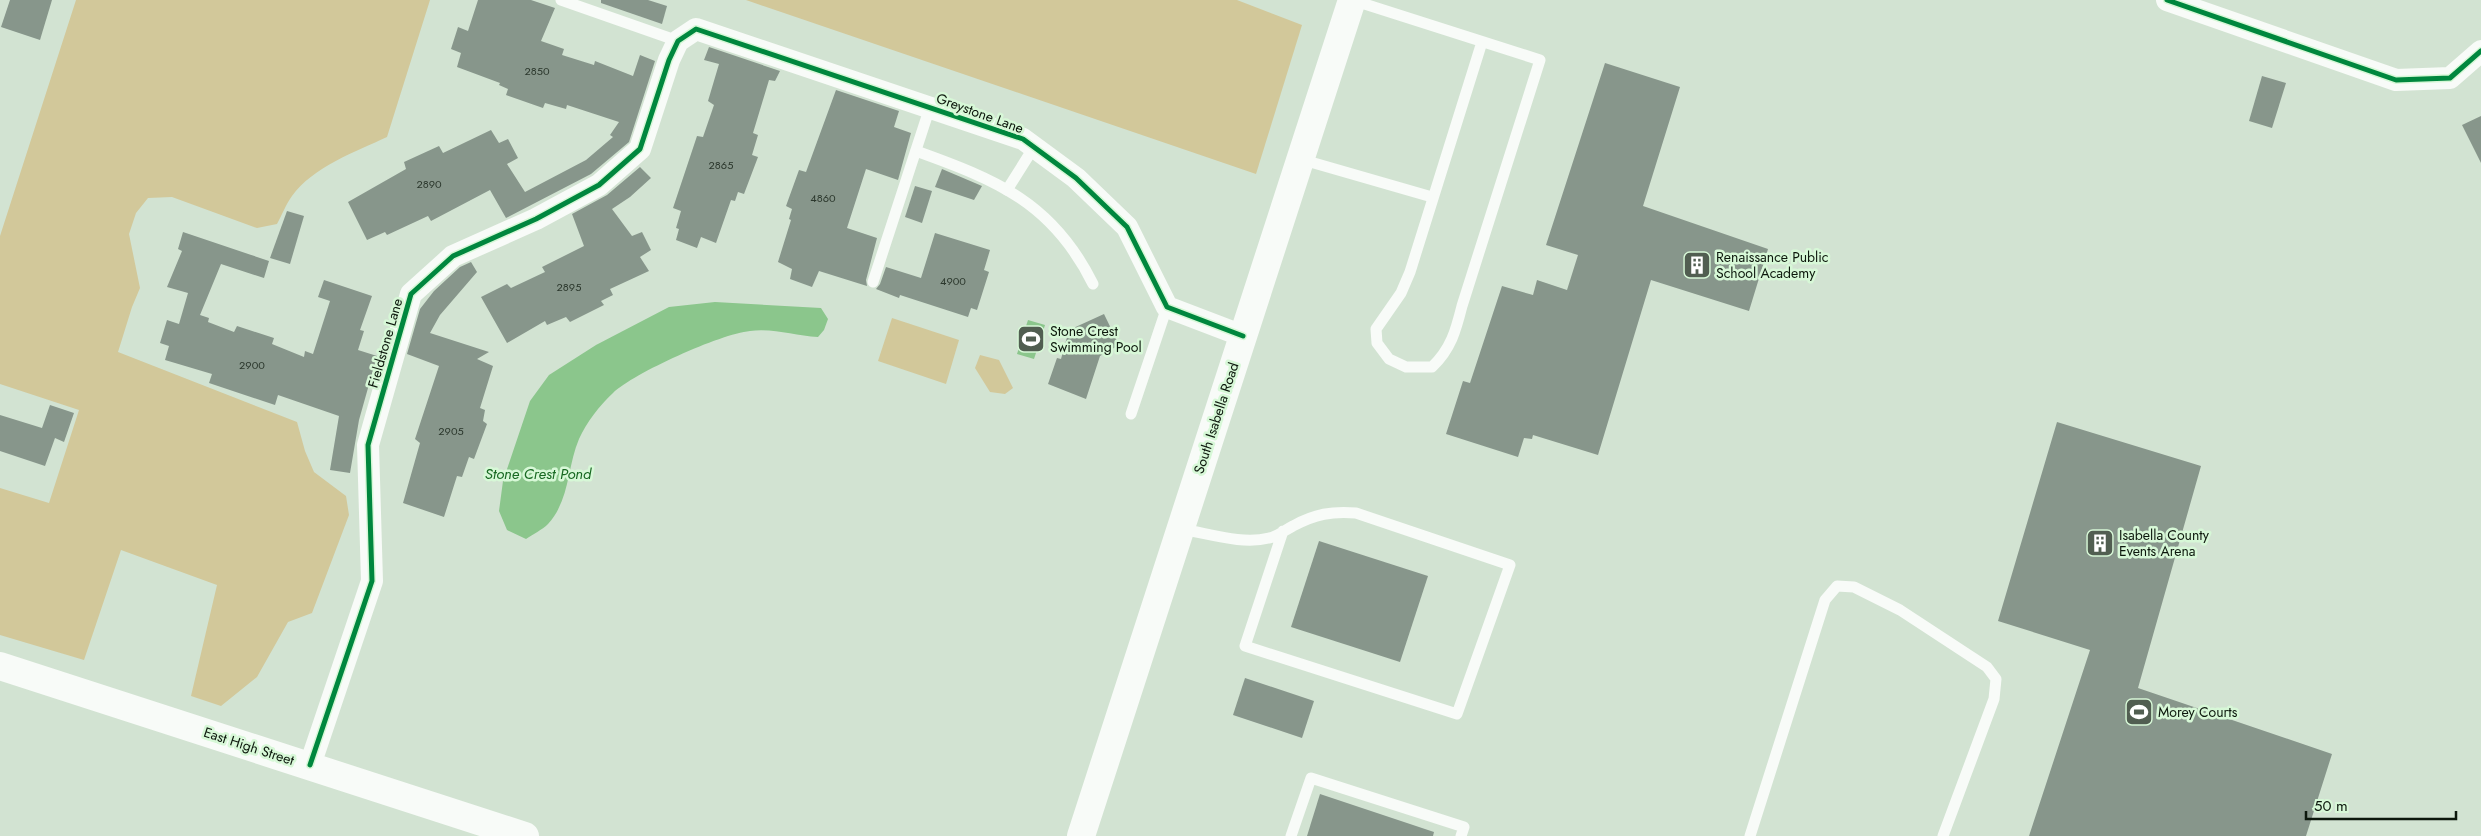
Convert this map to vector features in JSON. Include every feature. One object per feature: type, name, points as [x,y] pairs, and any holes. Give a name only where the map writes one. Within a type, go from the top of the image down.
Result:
[{"type":"main road","name":"South Isabella Road","points":[[1082,836],[1352,0]]},
{"type":"main road","name":"East High Street","points":[[0,666],[310,765],[520,835]]},
{"type":"street","points":[[2167,0],[2396,80],[2450,78],[2481,50]]},
{"type":"street","name":"Fieldstone Lane","points":[[310,765],[372,581],[368,445],[411,294],[453,256],[536,219],[599,185],[640,149],[669,60],[678,42],[696,29]]},
{"type":"street","name":"Greystone Lane","points":[[696,29],[1023,139],[1076,178],[1127,227],[1167,307]]},
{"type":"street","points":[[1167,307],[1243,336]]},
{"type":"lane","points":[[561,0],[678,42]]},
{"type":"lane","points":[[1352,0],[1540,60],[1462,306],[1454,337],[1445,354],[1432,367],[1406,367],[1389,359],[1377,343],[1376,329],[1401,293],[1410,272],[1482,42]]},
{"type":"lane","points":[[873,282],[930,107]]},
{"type":"lane","points":[[1007,190],[1034,147]]},
{"type":"lane","points":[[916,151],[965,169],[1007,190],[1034,207],[1061,232],[1082,261],[1093,284]]},
{"type":"lane","points":[[1300,159],[1432,197]]},
{"type":"lane","points":[[1131,414],[1167,307]]},
{"type":"lane","points":[[1180,529],[1252,541],[1272,538],[1283,531],[1319,514],[1334,511],[1356,513],[1510,565],[1457,714],[1245,646],[1283,531]]},
{"type":"lane","points":[[1750,836],[1825,600],[1836,586],[1854,587],[1900,610],[1987,667],[1996,679],[1994,699],[1943,836]]},
{"type":"lane","points":[[1291,836],[1311,778],[1464,826],[1461,836]]},
{"type":"shaded area","points":[[76,0],[430,0],[387,137],[335,161],[311,177],[292,196],[277,224],[257,228],[172,197],[148,198],[136,213],[129,234],[140,288],[118,352],[297,422],[305,451],[314,472],[346,496],[349,515],[312,613],[288,622],[257,677],[221,706],[191,696],[217,585],[121,550],[84,660],[0,635],[0,488],[49,503],[79,410],[0,384],[0,236]]},
{"type":"shaded area","points":[[746,0],[1237,0],[1302,25],[1256,174]]},
{"type":"shaded area","points":[[892,318],[959,340],[946,384],[878,361]]},
{"type":"shaded area","points":[[980,355],[999,360],[1013,388],[1005,394],[990,392],[975,368]]},
{"type":"water","name":"Stone Crest Pond","points":[[715,302],[821,308],[828,319],[824,330],[818,337],[776,331],[750,331],[719,339],[639,375],[613,393],[589,421],[575,450],[560,505],[548,524],[526,539],[507,530],[499,511],[503,481],[530,401],[549,375],[596,345],[669,307]]},
{"type":"water","name":"Stone Crest Swimming Pool","points":[[1028,320],[1045,325],[1034,359],[1017,354]]},
{"type":"building","points":[[10,0],[52,0],[40,40],[1,27]]},
{"type":"building","points":[[478,0],[531,0],[555,8],[541,41],[564,49],[562,55],[594,65],[595,61],[633,76],[640,55],[655,61],[629,142],[591,174],[506,218],[490,190],[431,221],[428,216],[387,235],[385,232],[367,240],[348,202],[406,169],[404,162],[439,146],[443,153],[491,130],[499,143],[508,139],[518,158],[507,164],[525,192],[586,160],[613,137],[610,135],[619,122],[567,105],[566,109],[545,103],[543,108],[506,95],[508,89],[499,85],[500,83],[457,67],[461,53],[451,49],[458,27],[468,31]]},
{"type":"building","points":[[601,0],[648,0],[667,6],[662,24],[601,3]]},
{"type":"building","points":[[709,47],[780,71],[775,81],[769,80],[753,133],[758,135],[752,155],[758,157],[744,194],[738,192],[735,201],[731,200],[716,243],[701,237],[697,248],[676,240],[679,229],[676,228],[681,211],[673,208],[697,136],[703,137],[714,105],[708,101],[719,64],[704,60]]},
{"type":"building","name":"Renaissance Public School Academy","points":[[1605,63],[1680,87],[1643,206],[1768,249],[1749,311],[1651,280],[1598,455],[1533,435],[1532,439],[1524,438],[1518,457],[1446,434],[1463,381],[1470,383],[1502,286],[1533,295],[1537,280],[1567,290],[1578,255],[1546,245]]},
{"type":"building","points":[[2262,76],[2286,83],[2272,128],[2249,121]]},
{"type":"building","points":[[836,90],[899,111],[894,127],[911,133],[898,180],[866,169],[847,228],[877,238],[866,280],[867,286],[819,271],[812,287],[790,279],[792,269],[778,262],[791,220],[789,219],[792,209],[786,206],[799,170],[806,172]]},
{"type":"building","points":[[2481,116],[2481,163],[2462,125]]},
{"type":"building","points":[[640,167],[651,178],[630,197],[612,209],[632,236],[642,232],[651,250],[640,257],[649,271],[610,289],[613,295],[601,301],[604,305],[570,322],[566,317],[547,325],[545,321],[507,343],[481,297],[507,284],[511,288],[545,272],[542,267],[584,246],[572,214],[607,195]]},
{"type":"building","points":[[942,169],[982,186],[974,200],[935,187]]},
{"type":"building","points":[[915,186],[932,191],[922,223],[905,217]]},
{"type":"building","points":[[287,211],[304,216],[290,264],[270,258]]},
{"type":"building","points":[[183,232],[269,261],[264,278],[221,264],[200,315],[209,318],[208,322],[234,332],[237,326],[274,338],[272,344],[304,357],[305,351],[313,354],[330,301],[318,297],[324,280],[372,296],[360,330],[364,331],[358,350],[377,356],[359,420],[350,473],[330,470],[339,416],[278,395],[275,405],[209,383],[212,374],[165,360],[169,346],[160,343],[167,320],[179,324],[188,293],[167,287],[182,251],[178,249]]},
{"type":"building","points":[[935,233],[990,250],[984,270],[989,272],[977,310],[971,308],[968,317],[900,295],[899,298],[876,289],[880,284],[886,267],[921,278]]},
{"type":"building","points":[[471,262],[477,272],[440,315],[430,333],[489,352],[477,359],[493,366],[480,408],[485,410],[483,421],[487,424],[474,459],[469,457],[462,477],[457,476],[444,517],[403,503],[420,443],[415,439],[439,366],[407,354],[420,309],[434,291],[460,267]]},
{"type":"building","points":[[1104,314],[1119,345],[1100,356],[1086,399],[1048,384],[1057,358],[1061,359],[1069,330]]},
{"type":"building","points":[[50,405],[74,413],[64,442],[55,438],[45,466],[0,451],[0,415],[42,428]]},
{"type":"building","points":[[2057,422],[2201,466],[2138,688],[2332,754],[2306,836],[2029,836],[2090,650],[1998,621]]},
{"type":"building","points":[[1319,541],[1428,576],[1400,662],[1291,627]]},
{"type":"building","points":[[1245,678],[1314,701],[1302,738],[1233,715]]},
{"type":"building","points":[[1320,794],[1434,832],[1433,836],[1307,836]]},
{"type":"cycle path","points":[[2167,0],[2396,80],[2450,78],[2481,51]]},
{"type":"cycle path","points":[[310,765],[372,581],[368,445],[411,294],[453,256],[536,219],[599,185],[640,149],[669,60],[678,41],[696,29],[1023,139],[1076,178],[1127,227],[1167,307],[1243,336]]},
{"type":"place","name":"Renaissance Public School Academy","points":[[1697,265]]},
{"type":"place","name":"Stone Crest Swimming Pool","points":[[1031,339]]},
{"type":"place","name":"Isabella County Events Arena","points":[[2100,543]]},
{"type":"place","name":"Morey Courts","points":[[2139,712]]}]
